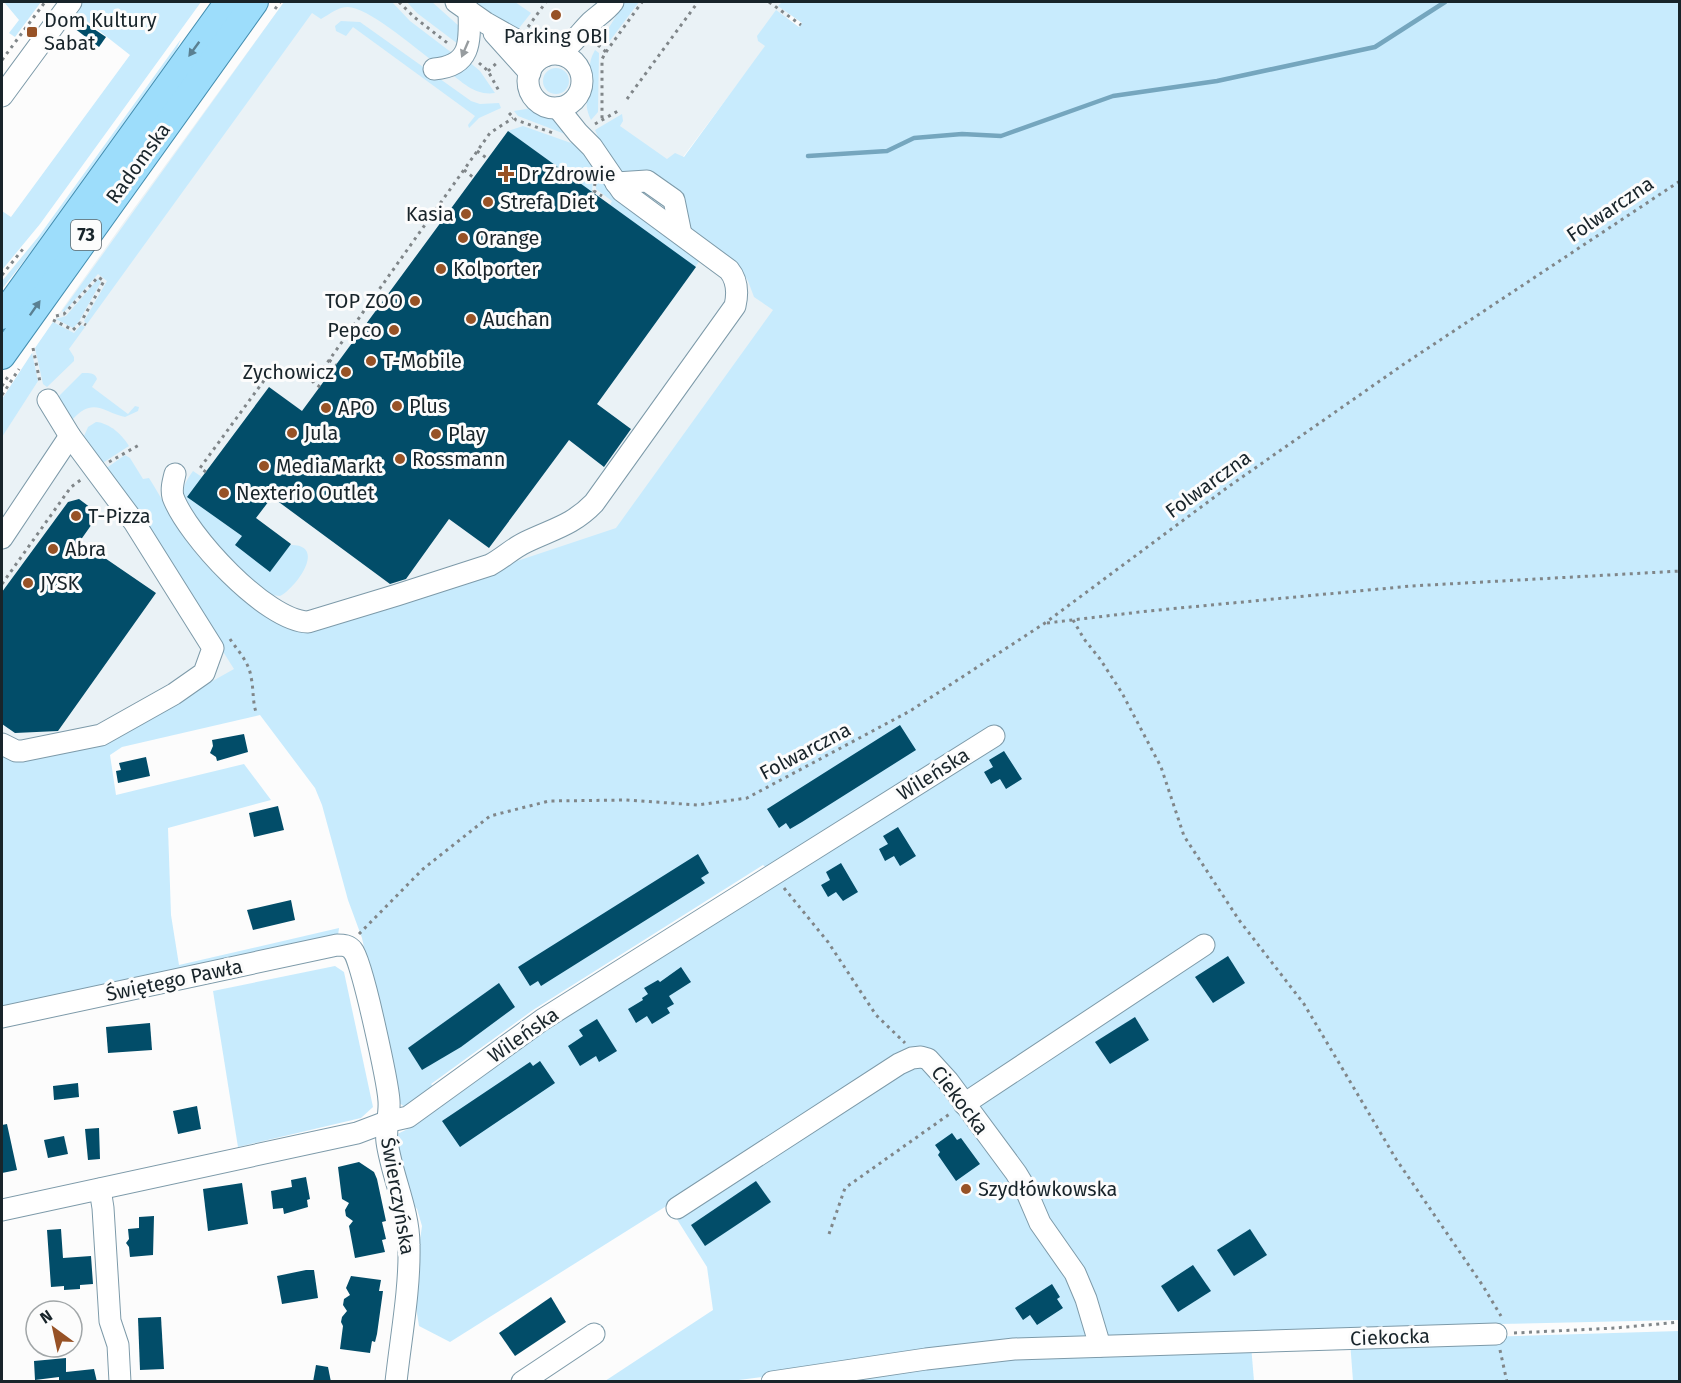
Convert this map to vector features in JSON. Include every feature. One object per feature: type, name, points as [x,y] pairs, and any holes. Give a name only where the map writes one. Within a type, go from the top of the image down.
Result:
[{"type":"main road","name":"Radomska","points":[[2,316],[228,2]]},
{"type":"main road","name":"Radomska","points":[[2,356],[255,2]]},
{"type":"street","points":[[2,96],[71,2]]},
{"type":"street","points":[[610,6],[601,29],[583,61],[582,86],[578,97],[569,105],[558,108],[547,107],[533,97],[529,87],[530,73],[536,63],[568,48],[591,22],[610,6]]},
{"type":"street","points":[[470,12],[552,55],[572,59],[582,74]]},
{"type":"street","points":[[434,69],[451,66],[465,54],[470,38],[470,12]]},
{"type":"street","points":[[470,12],[530,73]]},
{"type":"street","points":[[578,97],[592,147]]},
{"type":"street","points":[[176,474],[172,485],[173,496],[192,531],[221,565],[248,590],[297,622],[308,622],[494,563],[526,542],[567,525],[582,515],[594,503],[735,306],[738,296],[734,276],[729,270],[622,191],[592,147],[558,108]]},
{"type":"street","points":[[2,744],[16,751],[22,751],[101,735],[174,694],[204,673],[213,648],[134,522],[70,436],[44,391]]},
{"type":"street","points":[[2,538],[70,436]]},
{"type":"street","name":"Wileńska","points":[[2,1210],[357,1133],[386,1122],[408,1117],[542,1020],[994,736]]},
{"type":"street","name":"Świętego Pawła","points":[[2,1017],[337,945],[347,946]]},
{"type":"street","points":[[964,1104],[1204,945]]},
{"type":"street","name":"Świerczyńska","points":[[347,946],[353,950],[358,959],[390,1102],[386,1122],[387,1142],[409,1241],[409,1271],[396,1382]]},
{"type":"street","points":[[677,1208],[916,1057]]},
{"type":"street","name":"Ciekocka","points":[[916,1057],[928,1059],[936,1066],[1016,1173],[1040,1222],[1075,1273],[1086,1299],[1100,1346]]},
{"type":"street","points":[[100,1189],[110,1321],[118,1345],[120,1382]]},
{"type":"street","points":[[522,1382],[594,1334]]},
{"type":"street","name":"Ciekocka","points":[[772,1382],[926,1359],[1014,1349],[1503,1334]]},
{"type":"path","points":[[2,60],[45,2]]},
{"type":"path","points":[[399,2],[450,45]]},
{"type":"path","points":[[523,34],[546,2]]},
{"type":"path","points":[[602,120],[602,59],[642,2]]},
{"type":"path","points":[[627,99],[698,2]]},
{"type":"path","points":[[769,2],[801,25]]},
{"type":"path","points":[[598,45],[606,52]]},
{"type":"path","points":[[471,56],[488,71],[499,91]]},
{"type":"path","points":[[593,125],[618,111]]},
{"type":"path","points":[[509,113],[513,118],[559,135]]},
{"type":"path","points":[[320,387],[313,382],[489,133],[513,118]]},
{"type":"path","points":[[477,150],[488,159]]},
{"type":"path","points":[[464,170],[474,178]]},
{"type":"path","name":"Folwarczna","points":[[347,946],[423,869],[490,816],[549,801],[626,800],[698,805],[747,798],[910,711],[1045,623],[1237,480],[1404,364],[1680,181]]},
{"type":"path","points":[[98,277],[104,281],[81,322],[73,330],[54,318],[64,314],[98,277]]},
{"type":"path","points":[[81,322],[86,326]]},
{"type":"path","points":[[33,348],[44,391]]},
{"type":"path","points":[[329,360],[336,365]]},
{"type":"path","points":[[206,472],[200,468],[268,375],[320,373]]},
{"type":"path","points":[[249,401],[255,405]]},
{"type":"path","points":[[227,430],[233,435]]},
{"type":"path","points":[[109,462],[139,445]]},
{"type":"path","points":[[2,584],[71,487],[89,475]]},
{"type":"path","points":[[1045,623],[1411,586],[1680,571]]},
{"type":"path","points":[[1073,620],[1122,693],[1161,767],[1184,836],[1239,920],[1304,1004],[1396,1159],[1483,1286],[1503,1334],[1507,1382]]},
{"type":"path","points":[[773,876],[828,942],[876,1016],[916,1057]]},
{"type":"path","points":[[829,1234],[845,1188],[964,1104]]},
{"type":"path","points":[[1503,1334],[1680,1322]]},
{"type":"shaded area","points":[[4,2],[41,2],[15,37],[9,33],[19,20]]},
{"type":"shaded area","points":[[83,2],[201,2],[40,224],[2,270],[2,211],[11,217],[130,55],[79,15],[69,25],[68,21]]},
{"type":"shaded area","points":[[284,2],[799,2],[683,157],[801,324],[651,532],[2,761],[2,399],[124,222]]},
{"type":"shaded area","points":[[284,2],[392,2],[410,21],[456,56],[436,61],[430,59],[389,28],[355,8],[340,9],[321,19],[312,13],[87,324],[84,321],[107,281],[98,274],[64,312],[62,311]]},
{"type":"shaded area","points":[[407,2],[432,2],[460,27],[462,47],[417,13]]},
{"type":"shaded area","points":[[476,2],[515,2],[531,13],[516,32]]},
{"type":"shaded area","points":[[625,2],[639,2],[606,43],[601,40]]},
{"type":"shaded area","points":[[782,2],[1679,2],[1679,1320],[1499,1324],[938,1354],[731,1381],[605,1381],[713,1310],[707,1267],[668,1205],[450,1342],[419,1326],[413,1289],[422,1226],[417,1209],[403,1193],[393,1136],[412,1127],[537,1035],[781,879],[763,865],[533,1010],[431,1084],[435,1089],[406,1108],[398,1102],[395,1093],[362,938],[348,900],[322,805],[315,788],[260,715],[122,747],[110,755],[116,795],[244,764],[271,800],[168,828],[171,915],[179,965],[339,928],[338,936],[2,1006],[2,753],[104,742],[234,669],[105,469],[125,455],[130,458],[143,479],[149,478],[187,541],[202,560],[238,593],[278,621],[296,629],[325,625],[616,528],[773,310],[754,297],[741,270],[688,228],[679,197],[620,173],[602,146],[595,130],[622,114],[623,121],[620,126],[667,159],[675,153],[684,157],[765,46],[758,41],[757,36],[776,10],[799,27],[802,23],[778,6]]},
{"type":"shaded area","points":[[341,21],[360,22],[471,101],[480,104],[499,103],[501,108],[479,118],[469,128],[468,125],[475,116],[353,27],[346,36],[336,31],[335,26]]},
{"type":"shaded area","points":[[181,39],[167,72],[2,289],[2,281],[39,236]]},
{"type":"shaded area","points":[[595,50],[599,53],[598,112],[591,120],[587,104],[591,82],[590,63]]},
{"type":"shaded area","points":[[468,61],[480,71],[495,93],[476,91],[449,72]]},
{"type":"shaded area","points":[[556,68],[565,72],[569,81],[565,90],[556,94],[547,90],[543,81],[547,72]]},
{"type":"shaded area","points":[[532,108],[556,117],[569,131],[565,134],[518,116],[514,111]]},
{"type":"shaded area","points":[[523,126],[571,143],[575,140],[594,167],[592,192],[508,131]]},
{"type":"shaded area","points":[[597,172],[701,259],[695,267],[610,205],[612,201],[596,189]]},
{"type":"shaded area","points":[[98,279],[101,282],[73,328],[56,319],[66,316]]},
{"type":"shaded area","points":[[53,322],[74,333],[81,325],[85,327],[69,349],[74,361],[47,387],[43,384],[35,348]]},
{"type":"shaded area","points":[[32,353],[38,381],[2,437],[2,399]]},
{"type":"shaded area","points":[[82,373],[95,375],[97,379],[92,387],[128,414],[135,406],[139,407],[138,411],[125,417],[92,407],[79,413],[72,420],[58,397]]},
{"type":"shaded area","points":[[96,422],[115,430],[129,446],[101,464],[84,436],[88,427]]},
{"type":"shaded area","points":[[193,471],[202,477],[188,497],[242,536],[270,571],[290,545],[307,551],[308,559],[305,567],[294,585],[287,591],[280,596],[273,595],[255,585],[216,548],[184,500],[185,484]]},
{"type":"shaded area","points":[[335,966],[344,972],[373,1107],[361,1118],[238,1147],[213,991]]},
{"type":"shaded area","points":[[1679,1331],[1679,1381],[1353,1381],[1350,1341]]},
{"type":"shaded area","points":[[1251,1345],[1254,1381],[799,1382],[1010,1356]]},
{"type":"building","points":[[76,17],[106,37],[99,47],[70,25]]},
{"type":"building","points":[[508,131],[696,267],[597,404],[631,429],[604,467],[569,440],[489,548],[449,519],[406,579],[390,584],[272,497],[256,518],[291,544],[270,572],[235,545],[242,536],[187,497],[269,387],[302,411]]},
{"type":"building","points":[[79,499],[99,514],[80,541],[156,593],[58,731],[15,733],[2,724],[2,592],[68,502]]},
{"type":"building","points":[[900,725],[916,750],[790,829],[786,823],[779,828],[767,809]]},
{"type":"building","points":[[244,734],[248,752],[217,761],[216,757],[210,753],[213,746],[212,740]]},
{"type":"building","points":[[1004,751],[1022,779],[1006,789],[1000,779],[991,784],[984,772],[993,767],[989,760]]},
{"type":"building","points":[[146,757],[150,776],[118,783],[116,771],[121,770],[119,763]]},
{"type":"building","points":[[278,806],[284,830],[254,837],[249,813]]},
{"type":"building","points":[[898,827],[916,856],[900,866],[894,856],[885,861],[879,849],[888,844],[883,836]]},
{"type":"building","points":[[698,854],[709,873],[701,878],[705,883],[541,986],[538,981],[530,986],[518,967]]},
{"type":"building","points":[[841,863],[858,892],[843,901],[836,892],[828,897],[821,885],[830,880],[826,872]]},
{"type":"building","points":[[291,900],[295,920],[253,930],[247,910]]},
{"type":"building","points":[[1228,956],[1245,983],[1213,1003],[1195,977]]},
{"type":"building","points":[[681,967],[691,982],[669,996],[674,1004],[667,1008],[670,1013],[652,1024],[647,1016],[636,1023],[628,1009],[648,994],[644,988],[658,980],[660,982]]},
{"type":"building","points":[[499,983],[515,1007],[461,1047],[422,1070],[408,1048]]},
{"type":"building","points":[[1135,1017],[1149,1040],[1110,1064],[1095,1042]]},
{"type":"building","points":[[597,1019],[617,1051],[599,1062],[596,1056],[580,1066],[568,1046],[583,1036],[579,1030]]},
{"type":"building","points":[[150,1023],[152,1050],[108,1053],[106,1027]]},
{"type":"building","points":[[540,1061],[555,1083],[460,1147],[442,1121],[530,1062],[533,1066]]},
{"type":"building","points":[[78,1083],[79,1097],[54,1100],[53,1086]]},
{"type":"building","points":[[197,1106],[201,1129],[178,1134],[173,1111]]},
{"type":"building","points":[[7,1124],[17,1170],[2,1173],[2,1125]]},
{"type":"building","points":[[99,1128],[100,1159],[88,1160],[85,1129]]},
{"type":"building","points":[[952,1133],[957,1140],[961,1138],[980,1164],[956,1181],[938,1155],[940,1152],[935,1145]]},
{"type":"building","points":[[64,1136],[68,1154],[48,1158],[44,1140]]},
{"type":"building","points":[[359,1162],[374,1172],[377,1179],[386,1221],[382,1222],[386,1239],[382,1240],[385,1252],[355,1258],[349,1226],[353,1221],[346,1216],[345,1210],[349,1203],[342,1199],[338,1167]]},
{"type":"building","points":[[306,1177],[310,1199],[307,1200],[308,1207],[284,1214],[283,1208],[273,1209],[271,1191],[292,1187],[291,1180]]},
{"type":"building","points":[[756,1181],[771,1202],[705,1246],[691,1225]]},
{"type":"building","points":[[242,1183],[248,1224],[208,1231],[203,1189]]},
{"type":"building","points":[[154,1216],[153,1255],[130,1257],[126,1243],[129,1239],[128,1229],[139,1228],[139,1217]]},
{"type":"building","points":[[61,1229],[63,1258],[91,1256],[93,1284],[80,1285],[80,1289],[64,1290],[64,1286],[51,1287],[47,1230]]},
{"type":"building","points":[[1250,1229],[1267,1255],[1234,1276],[1217,1250]]},
{"type":"building","points":[[1193,1265],[1211,1291],[1178,1312],[1161,1286]]},
{"type":"building","points":[[314,1270],[318,1298],[282,1304],[277,1276]]},
{"type":"building","points":[[351,1276],[381,1280],[379,1291],[383,1291],[377,1334],[375,1342],[372,1341],[370,1353],[340,1349],[343,1326],[341,1322],[347,1311],[343,1305],[344,1299],[350,1295],[346,1288]]},
{"type":"building","points":[[1052,1284],[1060,1297],[1057,1299],[1063,1308],[1037,1325],[1030,1315],[1023,1320],[1015,1308]]},
{"type":"building","points":[[551,1297],[566,1322],[515,1356],[499,1333]]},
{"type":"building","points":[[161,1317],[164,1369],[140,1370],[138,1318]]},
{"type":"building","points":[[66,1359],[66,1372],[94,1369],[97,1382],[59,1382],[59,1377],[35,1380],[34,1361]]},
{"type":"building","points":[[316,1365],[328,1367],[331,1382],[313,1382]]},
{"type":"waterway","points":[[808,156],[887,151],[914,138],[962,134],[1001,136],[1113,96],[1217,81],[1375,47],[1445,2]]},
{"type":"place","name":"Parking OBI","points":[[556,15]]},
{"type":"place","name":"Dom Kultury Sabat","points":[[32,32]]},
{"type":"place","name":"Dr Zdrowie","points":[[506,174]]},
{"type":"place","name":"Strefa Diet","points":[[488,202]]},
{"type":"place","name":"Kasia","points":[[466,214]]},
{"type":"place","name":"Orange","points":[[463,238]]},
{"type":"place","name":"Kolporter","points":[[441,269]]},
{"type":"place","name":"TOP ZOO","points":[[415,301]]},
{"type":"place","name":"Auchan","points":[[471,319]]},
{"type":"place","name":"Pepco","points":[[394,330]]},
{"type":"place","name":"T-Mobile","points":[[371,361]]},
{"type":"place","name":"Zychowicz","points":[[346,372]]},
{"type":"place","name":"Plus","points":[[397,406]]},
{"type":"place","name":"APO","points":[[326,408]]},
{"type":"place","name":"Jula","points":[[292,433]]},
{"type":"place","name":"Play","points":[[436,434]]},
{"type":"place","name":"Rossmann","points":[[400,459]]},
{"type":"place","name":"MediaMarkt","points":[[264,466]]},
{"type":"place","name":"Nexterio Outlet","points":[[224,493]]},
{"type":"place","name":"T-Pizza","points":[[76,516]]},
{"type":"place","name":"Abra","points":[[53,549]]},
{"type":"place","name":"JYSK","points":[[28,583]]},
{"type":"place","name":"Szydłówkowska","points":[[966,1189]]}]
